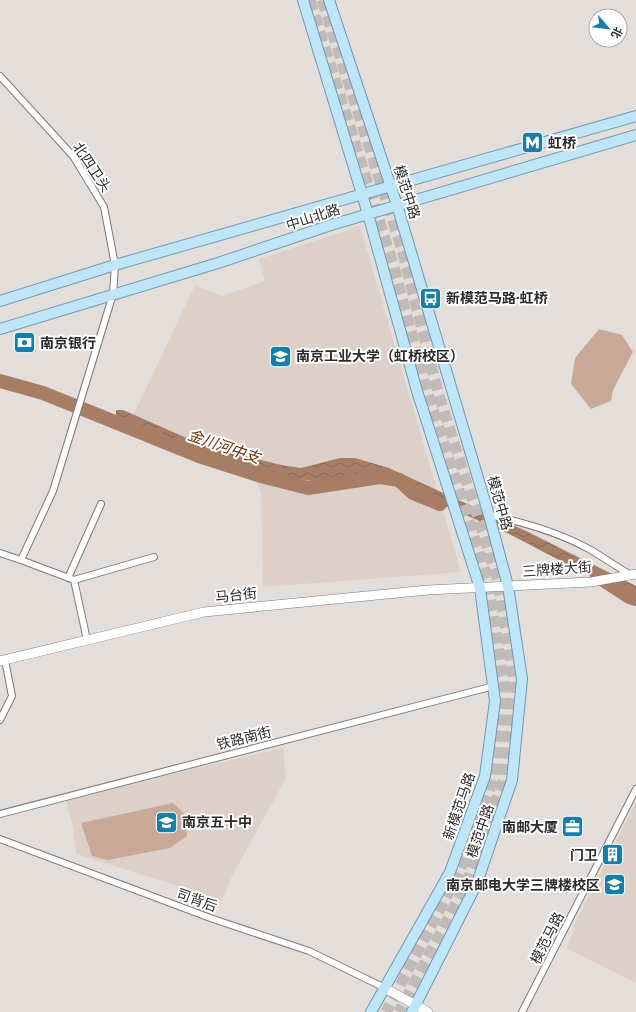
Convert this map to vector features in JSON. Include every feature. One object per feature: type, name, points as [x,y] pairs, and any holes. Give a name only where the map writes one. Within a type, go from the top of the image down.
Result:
[{"type":"main road","points":[[302,0],[363,195],[417,391],[480,588]]},
{"type":"main road","name":"模范中路","points":[[329,0],[397,205],[489,515],[508,586],[522,679],[512,780],[477,883],[413,1008]]},
{"type":"main road","name":"中山北路","points":[[0,301],[115,265],[636,116]]},
{"type":"main road","name":"中山北路","points":[[0,329],[218,263],[331,225],[636,135]]},
{"type":"main road","name":"新模范马路","points":[[371,1012],[383,987],[453,865],[485,776],[494,716],[494,686],[480,588]]},
{"type":"street","name":"北四卫头","points":[[0,76],[73,156],[97,194],[104,207],[115,265],[113,294],[53,491],[21,560]]},
{"type":"street","points":[[87,640],[71,579],[101,504]]},
{"type":"street","points":[[489,515],[513,520],[562,536],[589,549],[633,575]]},
{"type":"street","points":[[0,553],[71,579],[154,557]]},
{"type":"street","name":"三牌楼大街","points":[[480,588],[591,582],[633,575]]},
{"type":"street","name":"马台街","points":[[3,660],[204,612],[428,590],[480,588]]},
{"type":"street","points":[[0,720],[12,696],[3,660]]},
{"type":"street","name":"铁路南街","points":[[0,814],[494,686]]},
{"type":"street","name":"模范马路","points":[[522,1012],[636,789]]},
{"type":"street","name":"司背后","points":[[0,839],[213,919],[309,951],[383,987]]},
{"type":"street","points":[[383,987],[413,1008],[428,1012]]},
{"type":"shaded area","name":"南京工业大学（虹桥校区）","points":[[360,226],[461,572],[263,587],[261,492],[247,461],[133,416],[195,285],[222,296],[265,281],[259,259]]},
{"type":"shaded area","points":[[599,329],[622,335],[633,352],[613,390],[611,401],[591,409],[571,384],[575,358]]},
{"type":"shaded area","name":"南京五十中","points":[[283,748],[286,778],[233,874],[222,900],[76,854],[73,827],[65,797],[105,790]]},
{"type":"shaded area","name":"南京邮电大学三牌楼校区","points":[[636,802],[636,983],[566,948],[575,929],[573,927]]},
{"type":"shaded area","points":[[173,803],[186,815],[187,836],[170,848],[108,860],[92,856],[81,823]]},
{"type":"water","points":[[116,410],[123,410],[205,446],[281,465],[301,468],[340,458],[355,458],[389,468],[526,531],[636,586],[636,596],[582,572],[511,535],[391,482],[364,478],[326,482],[297,479],[212,457],[144,431],[116,417]]},
{"type":"waterway","name":"金川河中支","points":[[0,381],[43,393],[199,456],[261,476],[308,488],[380,477],[399,480],[413,493],[440,504]]},
{"type":"waterway","name":"金川河中支","points":[[597,576],[629,597],[636,599]]},
{"type":"tunnel","points":[[310,0],[394,267],[425,385],[488,580],[504,686],[493,778],[477,827],[459,873],[386,1012]]},
{"type":"tunnel","points":[[322,0],[402,250],[438,392],[498,581],[514,682],[503,781],[485,834],[467,882],[399,1012]]},
{"type":"place","name":"虹桥","points":[[533,143]]},
{"type":"place","name":"新模范马路·虹桥","points":[[431,298]]},
{"type":"place","name":"南京银行","points":[[24,343]]},
{"type":"place","name":"南京工业大学（虹桥校区）","points":[[280,356]]},
{"type":"place","name":"南京五十中","points":[[167,822]]},
{"type":"place","name":"南邮大厦","points":[[573,827]]},
{"type":"place","name":"门卫","points":[[613,855]]},
{"type":"place","name":"南京邮电大学三牌楼校区","points":[[615,885]]}]
